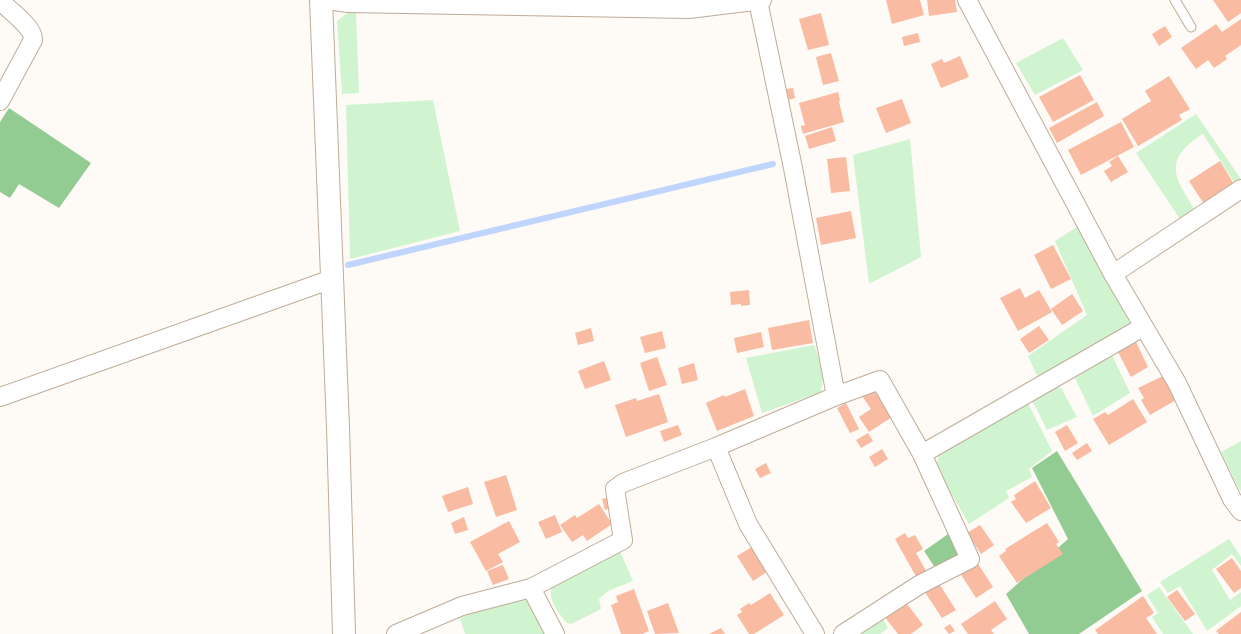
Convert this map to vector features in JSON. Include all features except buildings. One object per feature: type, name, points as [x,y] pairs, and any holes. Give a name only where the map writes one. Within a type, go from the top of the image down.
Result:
[{"type":"street","points":[[322,0],[344,634]]},
{"type":"street","points":[[327,0],[348,3],[690,9],[760,0],[836,396]]},
{"type":"street","points":[[967,0],[1113,274],[1177,383],[1232,499],[1241,511]]},
{"type":"street","points":[[0,1],[28,27],[33,36],[33,40],[0,101]]},
{"type":"street","points":[[1113,274],[1241,189]]},
{"type":"street","points":[[0,396],[332,279]]},
{"type":"street","points":[[922,454],[1143,327]]},
{"type":"street","points":[[396,634],[462,606],[532,588],[623,540],[615,489],[623,483],[836,396],[880,380],[922,454],[970,559],[919,585],[843,634]]},
{"type":"street","points":[[716,446],[748,524],[815,634]]},
{"type":"street","points":[[532,588],[555,634]]},
{"type":"lane","points":[[1175,0],[1191,27]]},
{"type":"green space","points":[[350,11],[356,13],[359,93],[342,94],[337,21]]},
{"type":"green space","points":[[1063,38],[1083,70],[1035,95],[1016,63]]},
{"type":"green space","points":[[433,100],[460,231],[350,259],[346,105]]},
{"type":"green space","points":[[9,108],[91,163],[59,208],[19,184],[10,198],[0,192],[0,122]]},
{"type":"green space","points":[[1196,114],[1241,179],[1241,182],[1236,185],[1203,134],[1201,135],[1189,144],[1181,153],[1177,161],[1176,170],[1178,179],[1195,210],[1180,219],[1136,153]]},
{"type":"green space","points":[[910,139],[921,257],[869,284],[853,155]]},
{"type":"green space","points":[[1077,227],[1130,323],[1038,378],[1028,356],[1087,315],[1055,241]]},
{"type":"green space","points":[[814,345],[824,372],[821,392],[762,413],[746,358]]},
{"type":"green space","points":[[1112,355],[1130,393],[1093,416],[1075,378]]},
{"type":"green space","points":[[1056,387],[1061,388],[1077,417],[1047,430],[1032,400]]},
{"type":"green space","points":[[1028,403],[1052,451],[1029,469],[1032,477],[1006,491],[1009,498],[969,524],[936,467],[939,454]]},
{"type":"green space","points":[[1241,441],[1241,490],[1240,491],[1221,452]]},
{"type":"green space","points":[[1057,451],[1142,591],[1079,634],[1029,634],[1006,594],[1068,539],[1032,468]]},
{"type":"green space","points":[[951,532],[963,554],[936,569],[924,551]]},
{"type":"green space","points":[[1229,539],[1241,557],[1241,566],[1232,554],[1212,570],[1230,600],[1241,592],[1241,606],[1207,631],[1180,586],[1168,593],[1160,582]]},
{"type":"green space","points":[[619,549],[633,581],[608,591],[599,599],[601,609],[571,624],[567,623],[557,611],[553,602],[551,597],[551,587]]},
{"type":"green space","points":[[1159,587],[1193,634],[1163,634],[1152,617],[1158,613],[1147,595]]},
{"type":"green space","points":[[526,598],[534,605],[547,634],[465,634],[460,618],[484,608]]},
{"type":"green space","points":[[882,617],[888,628],[880,634],[856,634]]},
{"type":"waterway","points":[[348,265],[773,164]]}]
